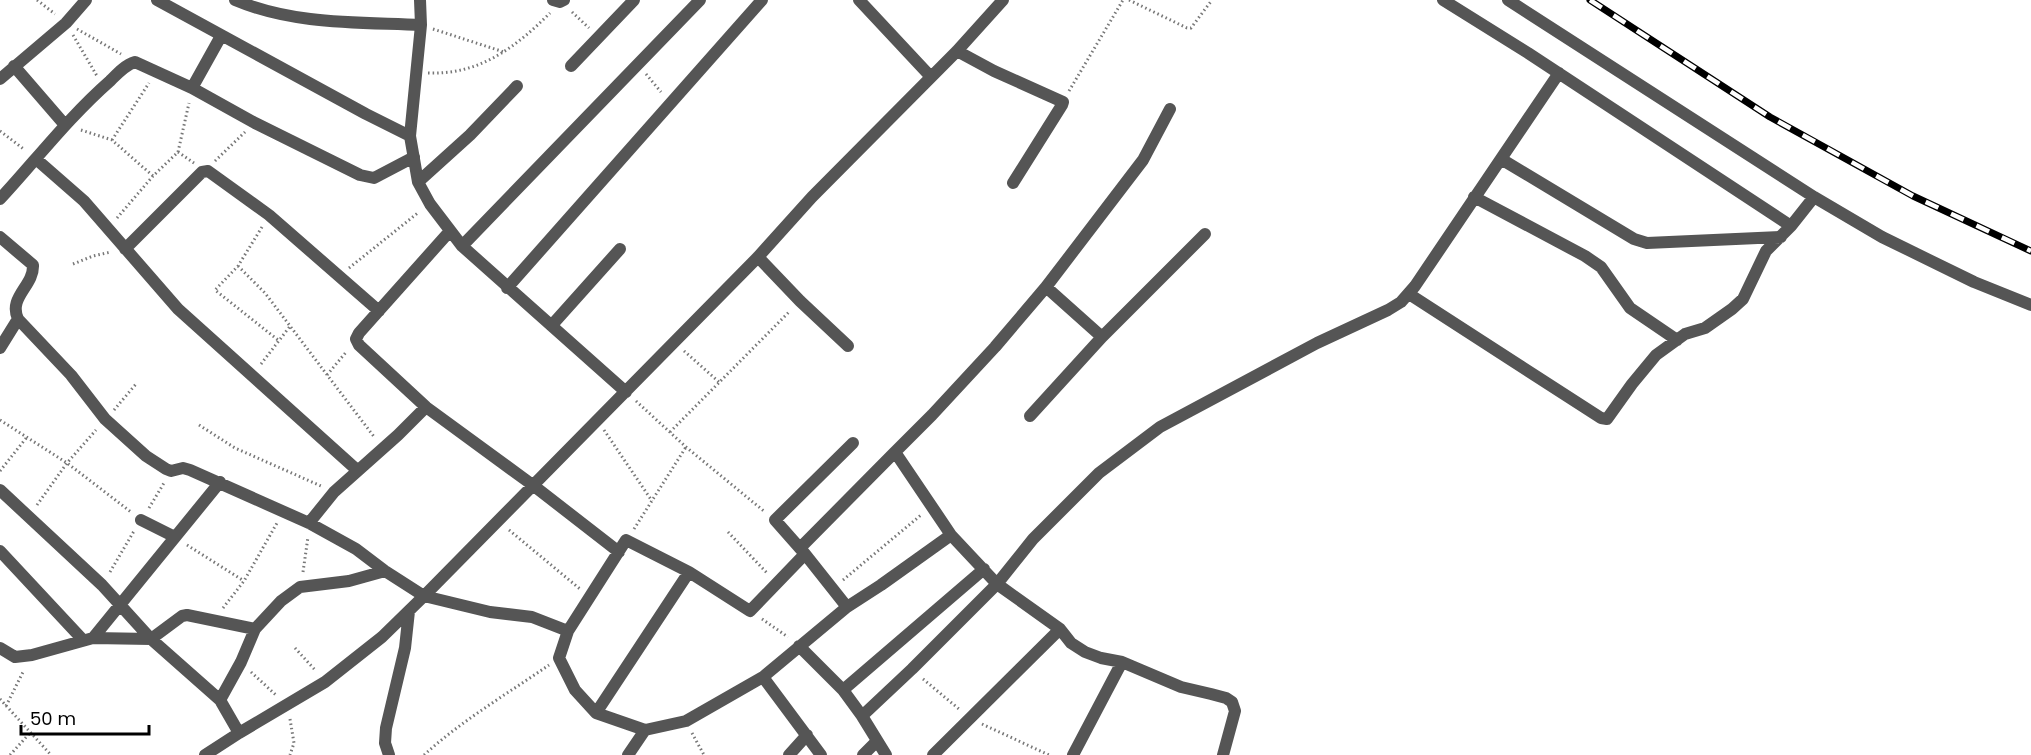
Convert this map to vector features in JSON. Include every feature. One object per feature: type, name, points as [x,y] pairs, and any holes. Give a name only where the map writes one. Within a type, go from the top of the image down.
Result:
[{"type":"street","points":[[0,79],[66,23],[86,0]]},
{"type":"street","points":[[157,0],[410,136]]},
{"type":"street","points":[[235,0],[256,9],[309,20],[421,25]]},
{"type":"street","points":[[420,0],[421,25],[410,136],[418,182],[430,204],[462,246],[626,392]]},
{"type":"street","points":[[571,66],[634,0]]},
{"type":"street","points":[[462,246],[700,0]]},
{"type":"street","points":[[507,288],[762,0]]},
{"type":"street","points":[[859,0],[931,77]]},
{"type":"street","points":[[205,755],[325,682],[382,637],[675,343],[812,197],[957,51],[1003,0]]},
{"type":"street","points":[[1443,0],[1559,73],[1791,226]]},
{"type":"street","points":[[1508,0],[1814,197],[1892,242],[1974,282],[2031,305]]},
{"type":"street","points":[[192,88],[221,36]]},
{"type":"street","points":[[957,51],[994,71],[1063,102],[1013,183]]},
{"type":"street","points":[[0,200],[65,125],[129,64],[135,62],[192,88],[255,123],[367,177],[374,178],[414,157]]},
{"type":"street","points":[[14,66],[65,125]]},
{"type":"street","points":[[862,716],[997,584],[1033,539],[1099,473],[1160,427],[1317,343],[1401,302],[1409,294],[1559,73]]},
{"type":"street","points":[[418,182],[470,135],[517,86]]},
{"type":"street","points":[[951,535],[847,607],[763,677],[686,721],[645,730],[596,713],[575,690],[559,658],[568,631],[626,540],[689,572],[744,609],[750,610],[995,347],[1046,287],[1143,160],[1170,109]]},
{"type":"street","points":[[36,159],[84,201],[178,309],[357,470]]},
{"type":"street","points":[[1501,159],[1635,239],[1647,243],[1780,237]]},
{"type":"street","points":[[125,249],[205,170],[269,215],[379,311]]},
{"type":"street","points":[[1474,197],[1585,256],[1600,267],[1630,308],[1677,340]]},
{"type":"street","points":[[1409,294],[1601,418],[1606,419],[1656,355],[1686,334],[1705,328],[1743,299],[1766,251],[1791,226],[1814,197]]},
{"type":"street","points":[[450,231],[359,333],[356,339],[358,345],[426,407],[619,552]]},
{"type":"street","points":[[1030,416],[1102,337],[1205,234]]},
{"type":"street","points":[[0,237],[33,265],[32,275],[15,302],[18,319],[71,375],[105,419],[146,456],[166,469],[171,471],[183,468],[220,482],[309,523],[356,549],[424,596],[490,612],[532,617],[568,631]]},
{"type":"street","points":[[552,325],[620,249]]},
{"type":"street","points":[[758,257],[848,346]]},
{"type":"street","points":[[1046,287],[1102,337]]},
{"type":"street","points":[[2,342],[18,319]]},
{"type":"street","points":[[309,523],[334,492],[426,407]]},
{"type":"street","points":[[847,607],[803,551],[775,520],[853,443]]},
{"type":"street","points":[[895,452],[951,535],[997,584],[1060,629],[1071,643],[1101,658],[1122,662],[1181,687],[1226,698],[1232,702],[1235,711],[1223,755]]},
{"type":"street","points":[[88,639],[220,482]]},
{"type":"street","points":[[0,490],[102,585],[151,639],[220,700],[239,733]]},
{"type":"street","points":[[141,520],[175,537]]},
{"type":"street","points":[[0,552],[88,639]]},
{"type":"street","points":[[843,690],[984,569]]},
{"type":"street","points":[[220,700],[241,662],[255,629],[281,601],[300,587],[350,581],[385,571]]},
{"type":"street","points":[[596,713],[689,572]]},
{"type":"street","points":[[389,755],[385,743],[386,728],[405,648],[409,611]]},
{"type":"street","points":[[0,648],[15,657],[32,655],[88,639],[151,639],[182,616],[193,615],[255,629]]},
{"type":"street","points":[[938,754],[970,718],[1060,629]]},
{"type":"street","points":[[799,646],[843,690],[886,755]]},
{"type":"street","points":[[1073,755],[1122,662]]},
{"type":"street","points":[[763,677],[820,755]]},
{"type":"street","points":[[628,755],[645,730]]},
{"type":"street","points":[[789,755],[807,735]]},
{"type":"street","points":[[863,755],[877,741]]},
{"type":"path","points":[[37,0],[66,23],[135,62]]},
{"type":"path","points":[[1063,102],[1123,0]]},
{"type":"path","points":[[1129,0],[1191,28],[1212,0]]},
{"type":"path","points":[[559,1],[599,37]]},
{"type":"path","points":[[66,23],[104,87]]},
{"type":"path","points":[[417,72],[447,74],[473,67],[506,52],[539,24]]},
{"type":"path","points":[[421,25],[506,52]]},
{"type":"path","points":[[636,64],[670,102]]},
{"type":"path","points":[[112,140],[156,71]]},
{"type":"path","points":[[108,229],[153,176],[178,152],[192,88]]},
{"type":"path","points":[[205,170],[255,123]]},
{"type":"path","points":[[65,125],[112,140],[153,176]]},
{"type":"path","points":[[0,131],[36,159]]},
{"type":"path","points":[[340,275],[430,204]]},
{"type":"path","points":[[269,215],[238,266],[215,290],[278,340]]},
{"type":"path","points":[[73,264],[93,256],[125,249]]},
{"type":"path","points":[[238,266],[265,293],[291,325],[383,448]]},
{"type":"path","points":[[670,432],[800,301]]},
{"type":"path","points":[[252,375],[291,325]]},
{"type":"path","points":[[327,375],[356,339]]},
{"type":"path","points":[[675,343],[719,382]]},
{"type":"path","points":[[30,517],[67,463],[136,384]]},
{"type":"path","points":[[626,392],[686,447],[775,520]]},
{"type":"path","points":[[0,420],[67,463],[141,520]]},
{"type":"path","points":[[598,421],[652,501]]},
{"type":"path","points":[[199,425],[236,448],[334,492]]},
{"type":"path","points":[[0,471],[27,437]]},
{"type":"path","points":[[626,540],[686,447]]},
{"type":"path","points":[[102,585],[171,471]]},
{"type":"path","points":[[832,589],[931,507]]},
{"type":"path","points":[[212,621],[244,581],[283,511]]},
{"type":"path","points":[[499,521],[591,597]]},
{"type":"path","points":[[300,587],[309,523]]},
{"type":"path","points":[[728,532],[777,583]]},
{"type":"path","points":[[175,537],[244,581]]},
{"type":"path","points":[[750,610],[799,646]]},
{"type":"path","points":[[295,648],[325,682]]},
{"type":"path","points":[[6,706],[32,655]]},
{"type":"path","points":[[424,755],[472,717],[559,658]]},
{"type":"path","points":[[241,662],[288,705],[294,743],[291,755]]},
{"type":"path","points":[[912,669],[970,718],[1049,755]]},
{"type":"path","points":[[0,699],[51,755]]},
{"type":"path","points":[[686,721],[704,755]]},
{"type":"path","points":[[10,755],[30,734]]},
{"type":"railway","points":[[1590,0],[1770,117],[1913,196],[2031,251]]}]
